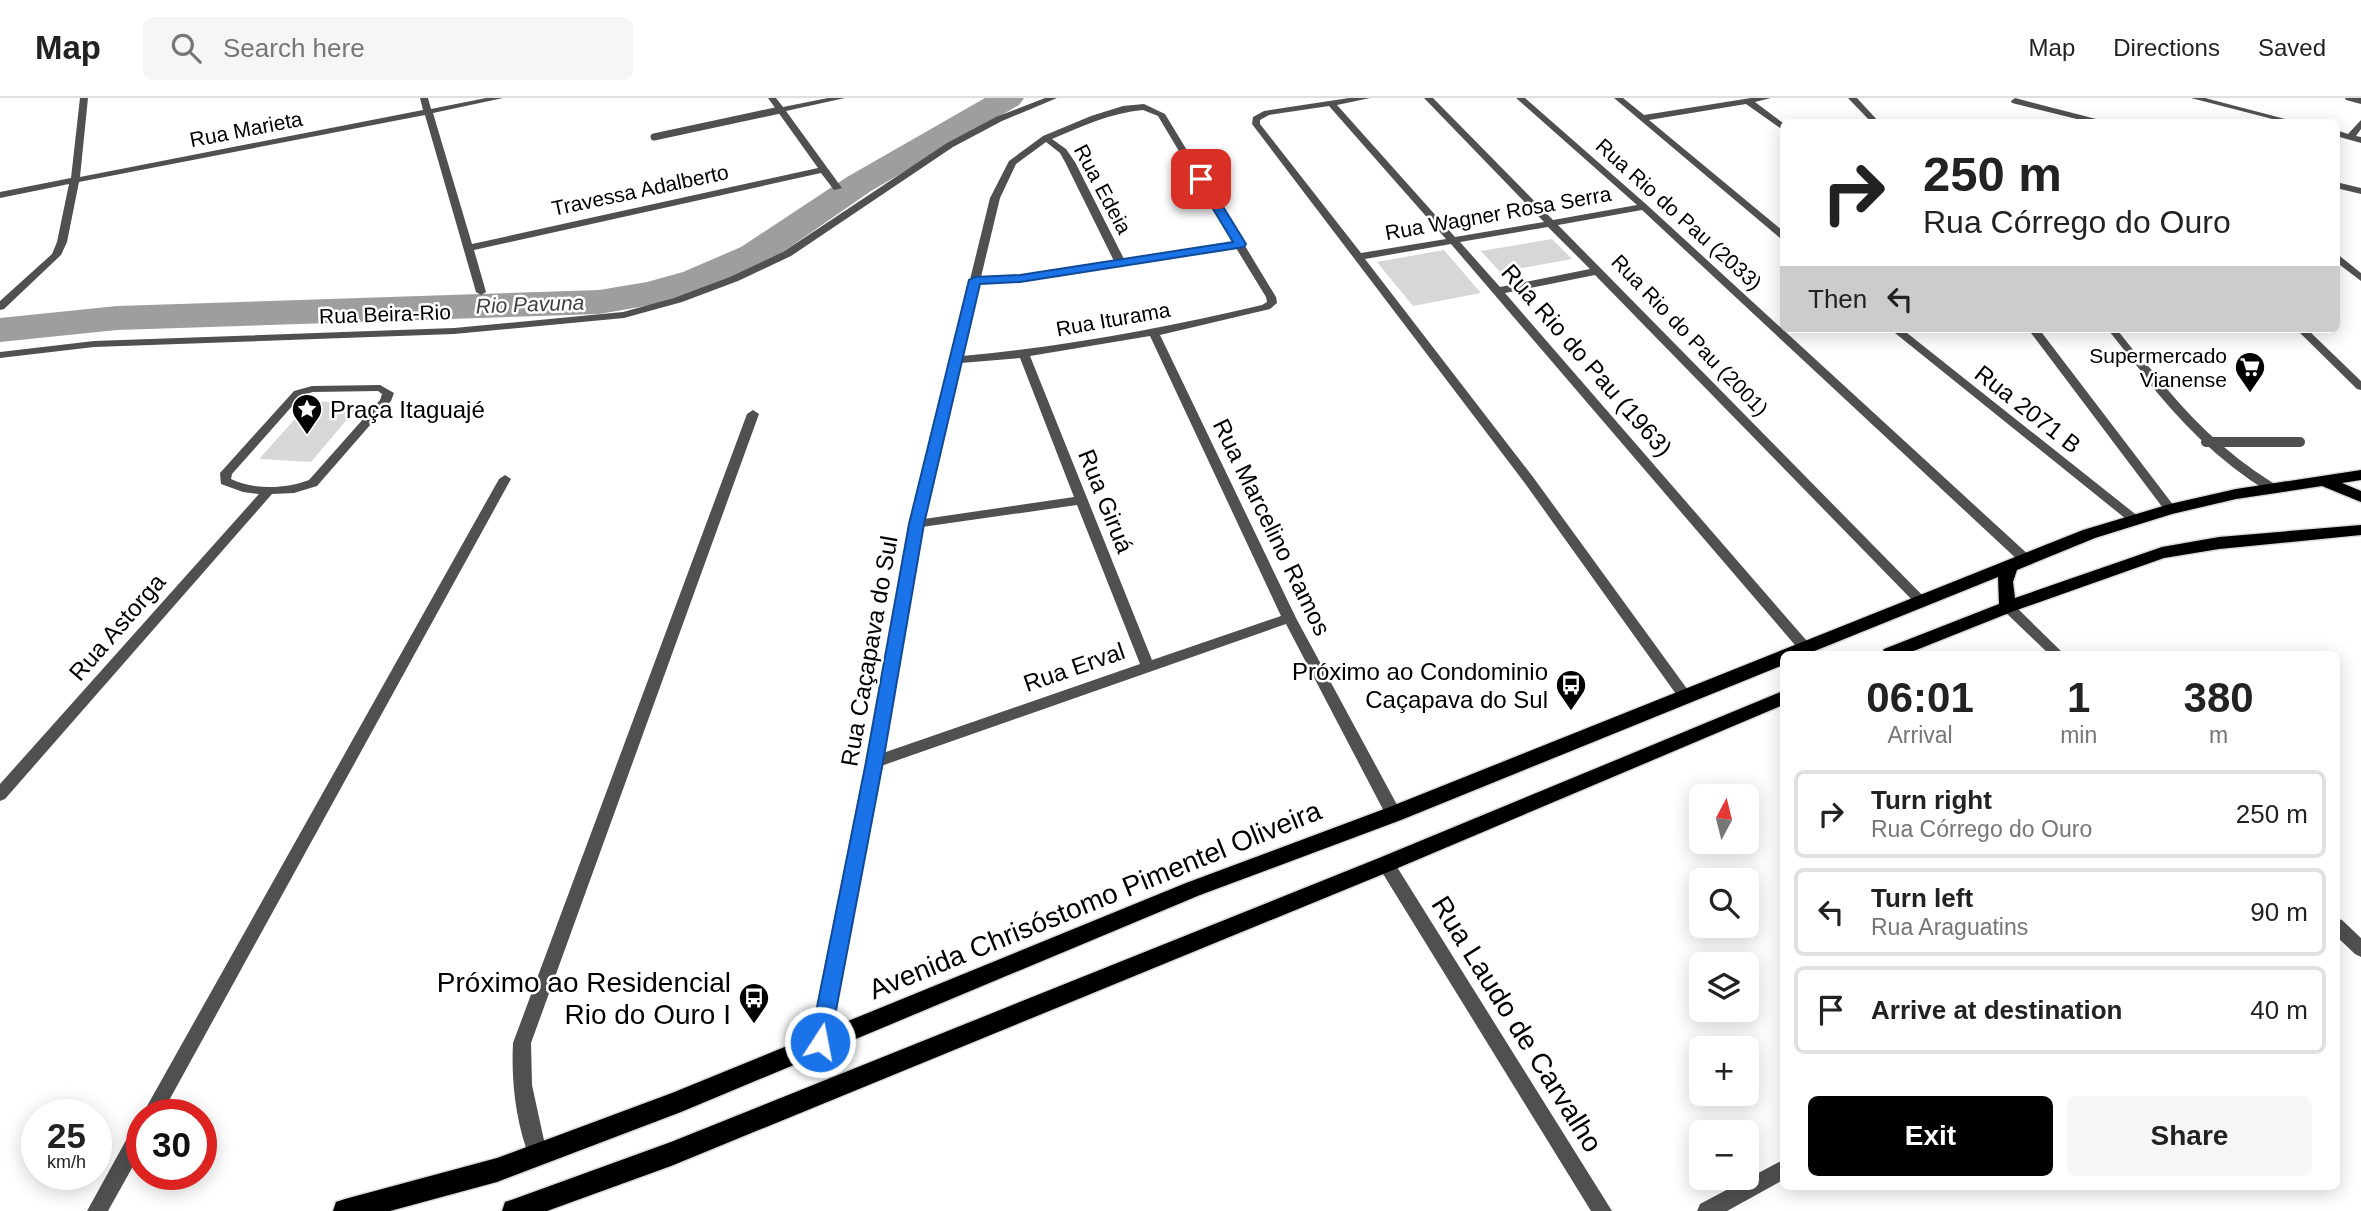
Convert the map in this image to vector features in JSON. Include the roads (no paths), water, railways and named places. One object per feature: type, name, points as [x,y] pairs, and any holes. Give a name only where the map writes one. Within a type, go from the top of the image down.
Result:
[{"type":"main road","points":[[1798,651],[2089,534],[2170,509],[2270,487],[2361,475]]},
{"type":"main road","points":[[2317,480],[2334,483],[2361,497]]},
{"type":"main road","points":[[1898,651],[2008,607],[2162,552],[2219,543],[2361,530]]},
{"type":"main road","points":[[2008,607],[2005,582],[2009,567]]},
{"type":"main road","name":"Avenida Chrisóstomo Pimentel Oliveira","points":[[345,1211],[497,1170],[673,1104],[1193,889],[1394,814],[1780,659]]},
{"type":"main road","points":[[514,1211],[558,1204],[1780,699]]},
{"type":"street","points":[[0,307],[56,255],[62,242],[75,180],[84,98]]},
{"type":"street","points":[[424,98],[481,292]]},
{"type":"street","name":"Rua Marieta","points":[[0,195],[499,98]]},
{"type":"street","points":[[772,98],[837,188]]},
{"type":"street","points":[[780,110],[841,98]]},
{"type":"street","name":"Rua Beira-Rio","points":[[0,355],[94,344],[454,331],[624,315],[678,300],[787,254],[950,145],[999,119],[1053,98]]},
{"type":"street","points":[[1366,98],[1267,113],[1256,119],[1256,124],[1568,530],[1686,698]]},
{"type":"street","name":"Rua Rio do Pau (2001)","points":[[1427,98],[1922,602]]},
{"type":"street","name":"Rua Rio do Pau (2033)","points":[[1520,98],[1644,207],[1780,333]]},
{"type":"street","points":[[1618,98],[1780,233]]},
{"type":"street","points":[[1643,118],[1767,98]]},
{"type":"street","points":[[1852,98],[1873,119]]},
{"type":"street","points":[[2195,98],[2281,119]]},
{"type":"street","points":[[2349,98],[2361,101]]},
{"type":"street","points":[[1748,101],[1780,125]]},
{"type":"street","points":[[2015,101],[2084,119]]},
{"type":"street","name":"Rua Rio do Pau (1963)","points":[[1331,103],[1498,291],[1798,651]]},
{"type":"street","name":"Rua Caçapava do Sul","points":[[820,1042],[916,524],[1002,179],[1020,155],[1046,138],[1094,118],[1135,107],[1151,108],[1161,114],[1240,244]]},
{"type":"street","points":[[2350,136],[2361,123]]},
{"type":"street","points":[[2340,134],[2361,140]]},
{"type":"street","name":"Rua Edeia","points":[[1046,138],[1063,151],[1070,162],[1120,262]]},
{"type":"street","name":"Travessa Adalberto","points":[[467,248],[822,170]]},
{"type":"street","points":[[2340,186],[2361,191]]},
{"type":"street","name":"Rua Wagner Rosa Serra","points":[[1358,257],[1644,207]]},
{"type":"street","points":[[975,280],[1020,279],[1240,244]]},
{"type":"street","name":"Rua Iturama","points":[[957,360],[1024,354],[1153,332],[1266,307],[1272,303],[1271,297],[1240,244]]},
{"type":"street","points":[[2340,260],[2361,278]]},
{"type":"street","points":[[1498,291],[1598,271]]},
{"type":"street","name":"Rua Marcelino Ramos","points":[[1153,332],[1289,618],[1394,814]]},
{"type":"street","name":"Rua Rio do Pau (2033)","points":[[1780,333],[2026,560]]},
{"type":"street","name":"Rua 2071 B","points":[[1900,333],[2135,520]]},
{"type":"street","points":[[2036,333],[2170,509]]},
{"type":"street","points":[[2305,333],[2361,387]]},
{"type":"street","name":"Rua Giruá","points":[[1024,354],[1147,665]]},
{"type":"street","points":[[312,389],[386,390],[385,401],[313,483],[298,490],[269,490],[233,485],[223,478],[298,393],[312,389]]},
{"type":"street","points":[[538,1154],[522,1093],[522,1043],[752,414]]},
{"type":"street","points":[[160,1099],[505,479]]},
{"type":"street","name":"Rua Astorga","points":[[0,795],[269,490]]},
{"type":"street","points":[[916,524],[1080,500]]},
{"type":"street","points":[[2008,607],[2054,651]]},
{"type":"street","name":"Rua Erval","points":[[874,762],[1147,665],[1289,618]]},
{"type":"street","name":"Rua Laudo de Carvalho","points":[[1386,864],[1602,1211]]},
{"type":"street","points":[[2340,929],[2361,948]]},
{"type":"street","points":[[97,1211],[126,1159]]},
{"type":"street","points":[[1707,1211],[1780,1172]]},
{"type":"lane","points":[[654,137],[780,110]]},
{"type":"lane","points":[[2115,333],[2206,442],[2234,466],[2270,487]]},
{"type":"lane","points":[[2206,442],[2300,442]]},
{"type":"waterway","name":"Rio Pavuna","points":[[0,330],[117,318],[599,302],[651,293],[697,280],[754,255],[859,184],[1008,98]]},
{"type":"place","name":"Supermercado Vianense","points":[[2250,394]]},
{"type":"place","name":"Praça Itaguajé","points":[[307,436]]},
{"type":"place","name":"Próximo ao Condominio Caçapava do Sul","points":[[1571,712]]},
{"type":"place","name":"Próximo ao Residencial Rio do Ouro I","points":[[754,1025]]}]
